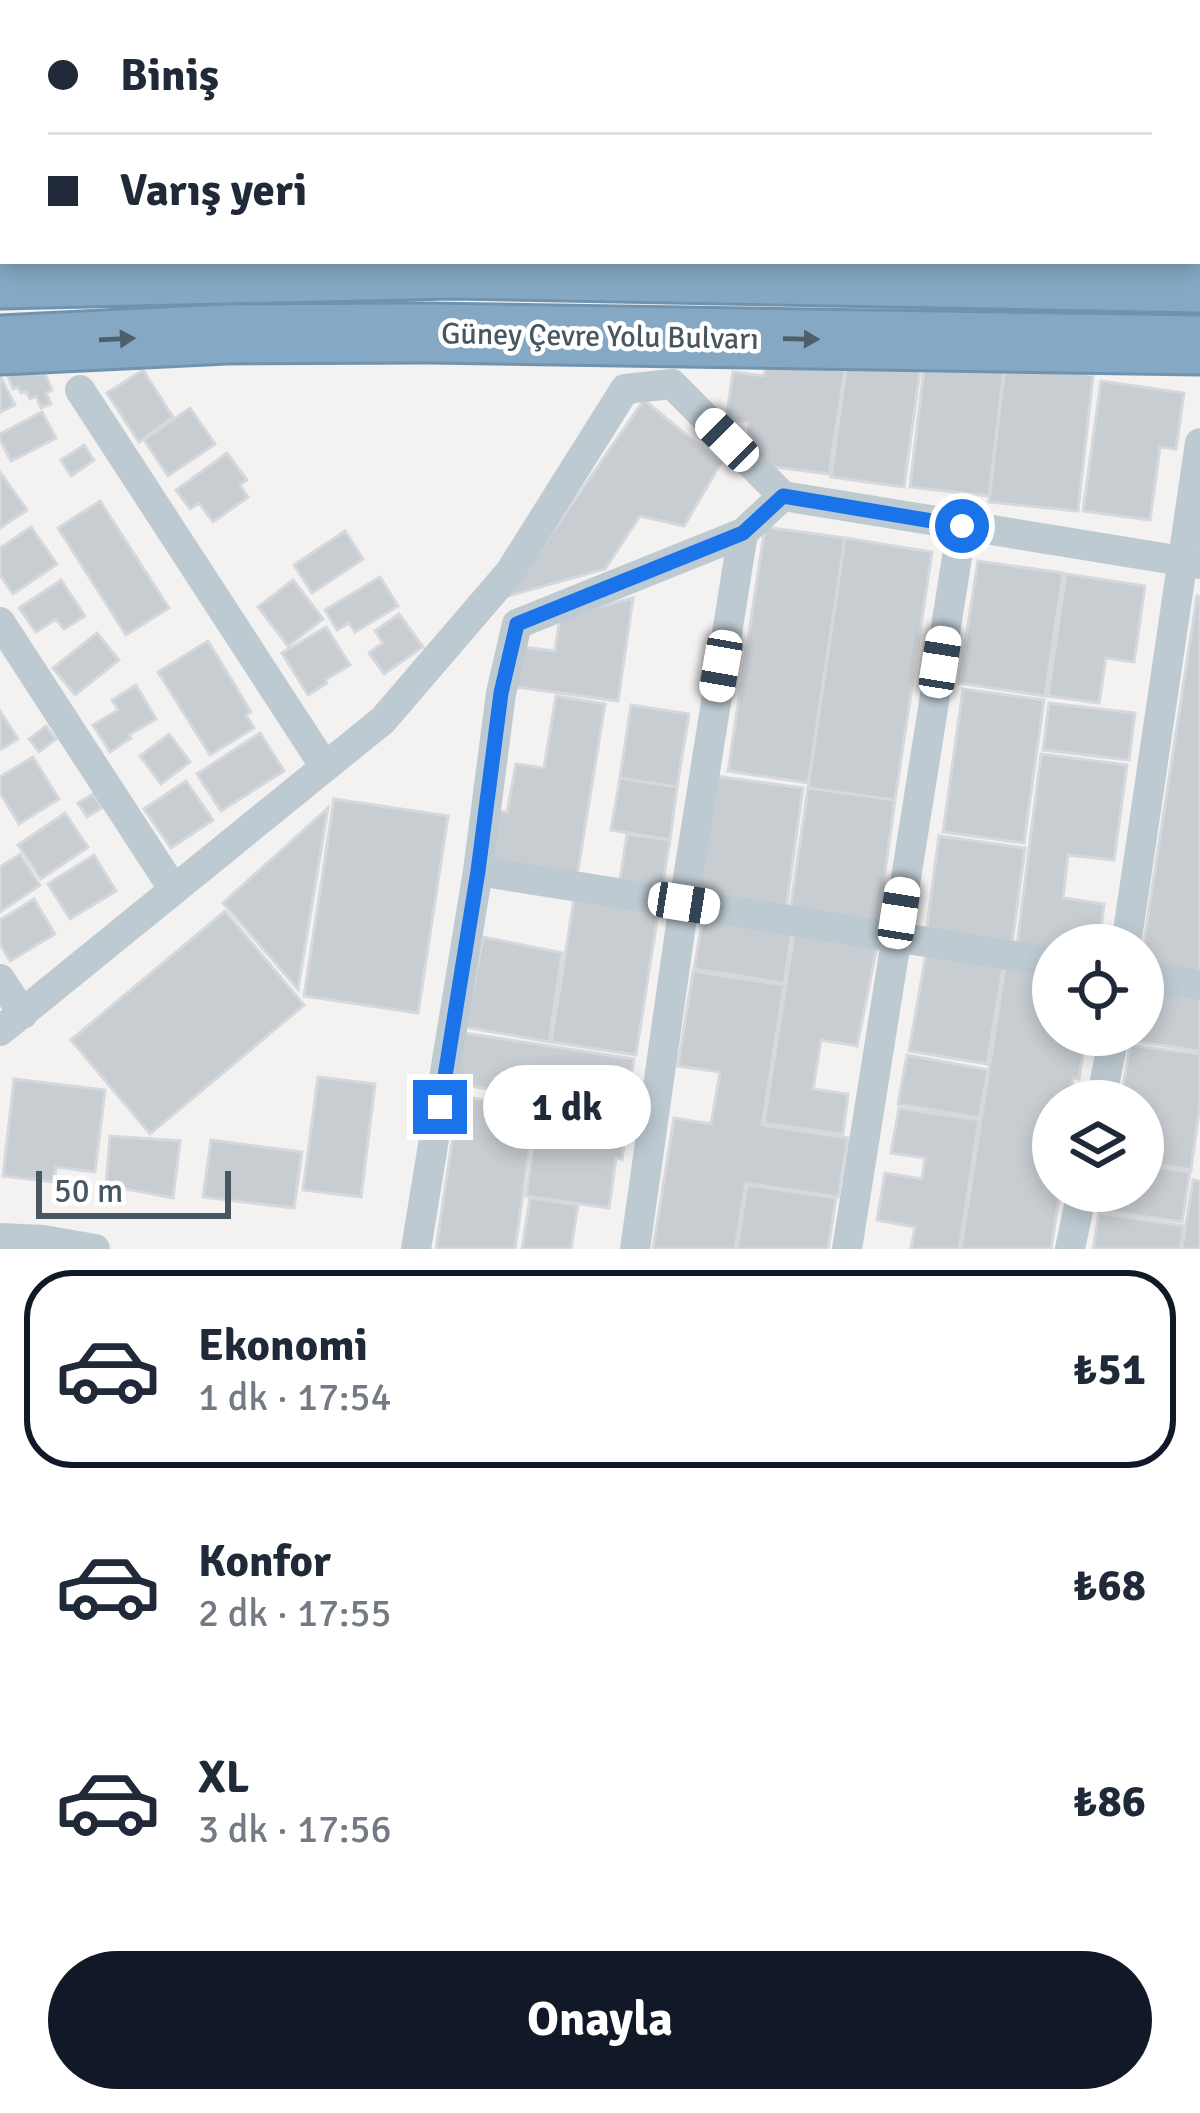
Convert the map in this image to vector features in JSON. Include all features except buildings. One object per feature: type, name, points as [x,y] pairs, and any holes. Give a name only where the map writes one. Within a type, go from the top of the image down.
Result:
[{"type":"highway","points":[[0,278],[452,269],[1200,283]]},
{"type":"highway","name":"Güney Çevre Yolu Bulvarı","points":[[0,345],[226,334],[429,333],[1200,345]]},
{"type":"street","points":[[0,980],[12,1022],[383,720],[510,572],[625,389],[672,384],[783,496],[1192,562]]},
{"type":"street","points":[[80,390],[325,767]]},
{"type":"street","points":[[1129,924],[1145,802],[1192,562],[1200,443]]},
{"type":"street","points":[[416,1249],[478,871],[501,693],[517,624],[743,533],[783,496]]},
{"type":"street","points":[[847,1249],[962,526]]},
{"type":"street","points":[[635,1249],[743,533]]},
{"type":"street","points":[[0,622],[174,890]]},
{"type":"street","points":[[478,871],[1032,959]]},
{"type":"street","points":[[1164,980],[1200,986]]},
{"type":"street","points":[[1070,1249],[1078,1212]]},
{"type":"street","points":[[0,1238],[95,1249]]},
{"type":"route","points":[[440,1107],[501,693],[517,624],[743,533],[783,496],[962,526]]}]
